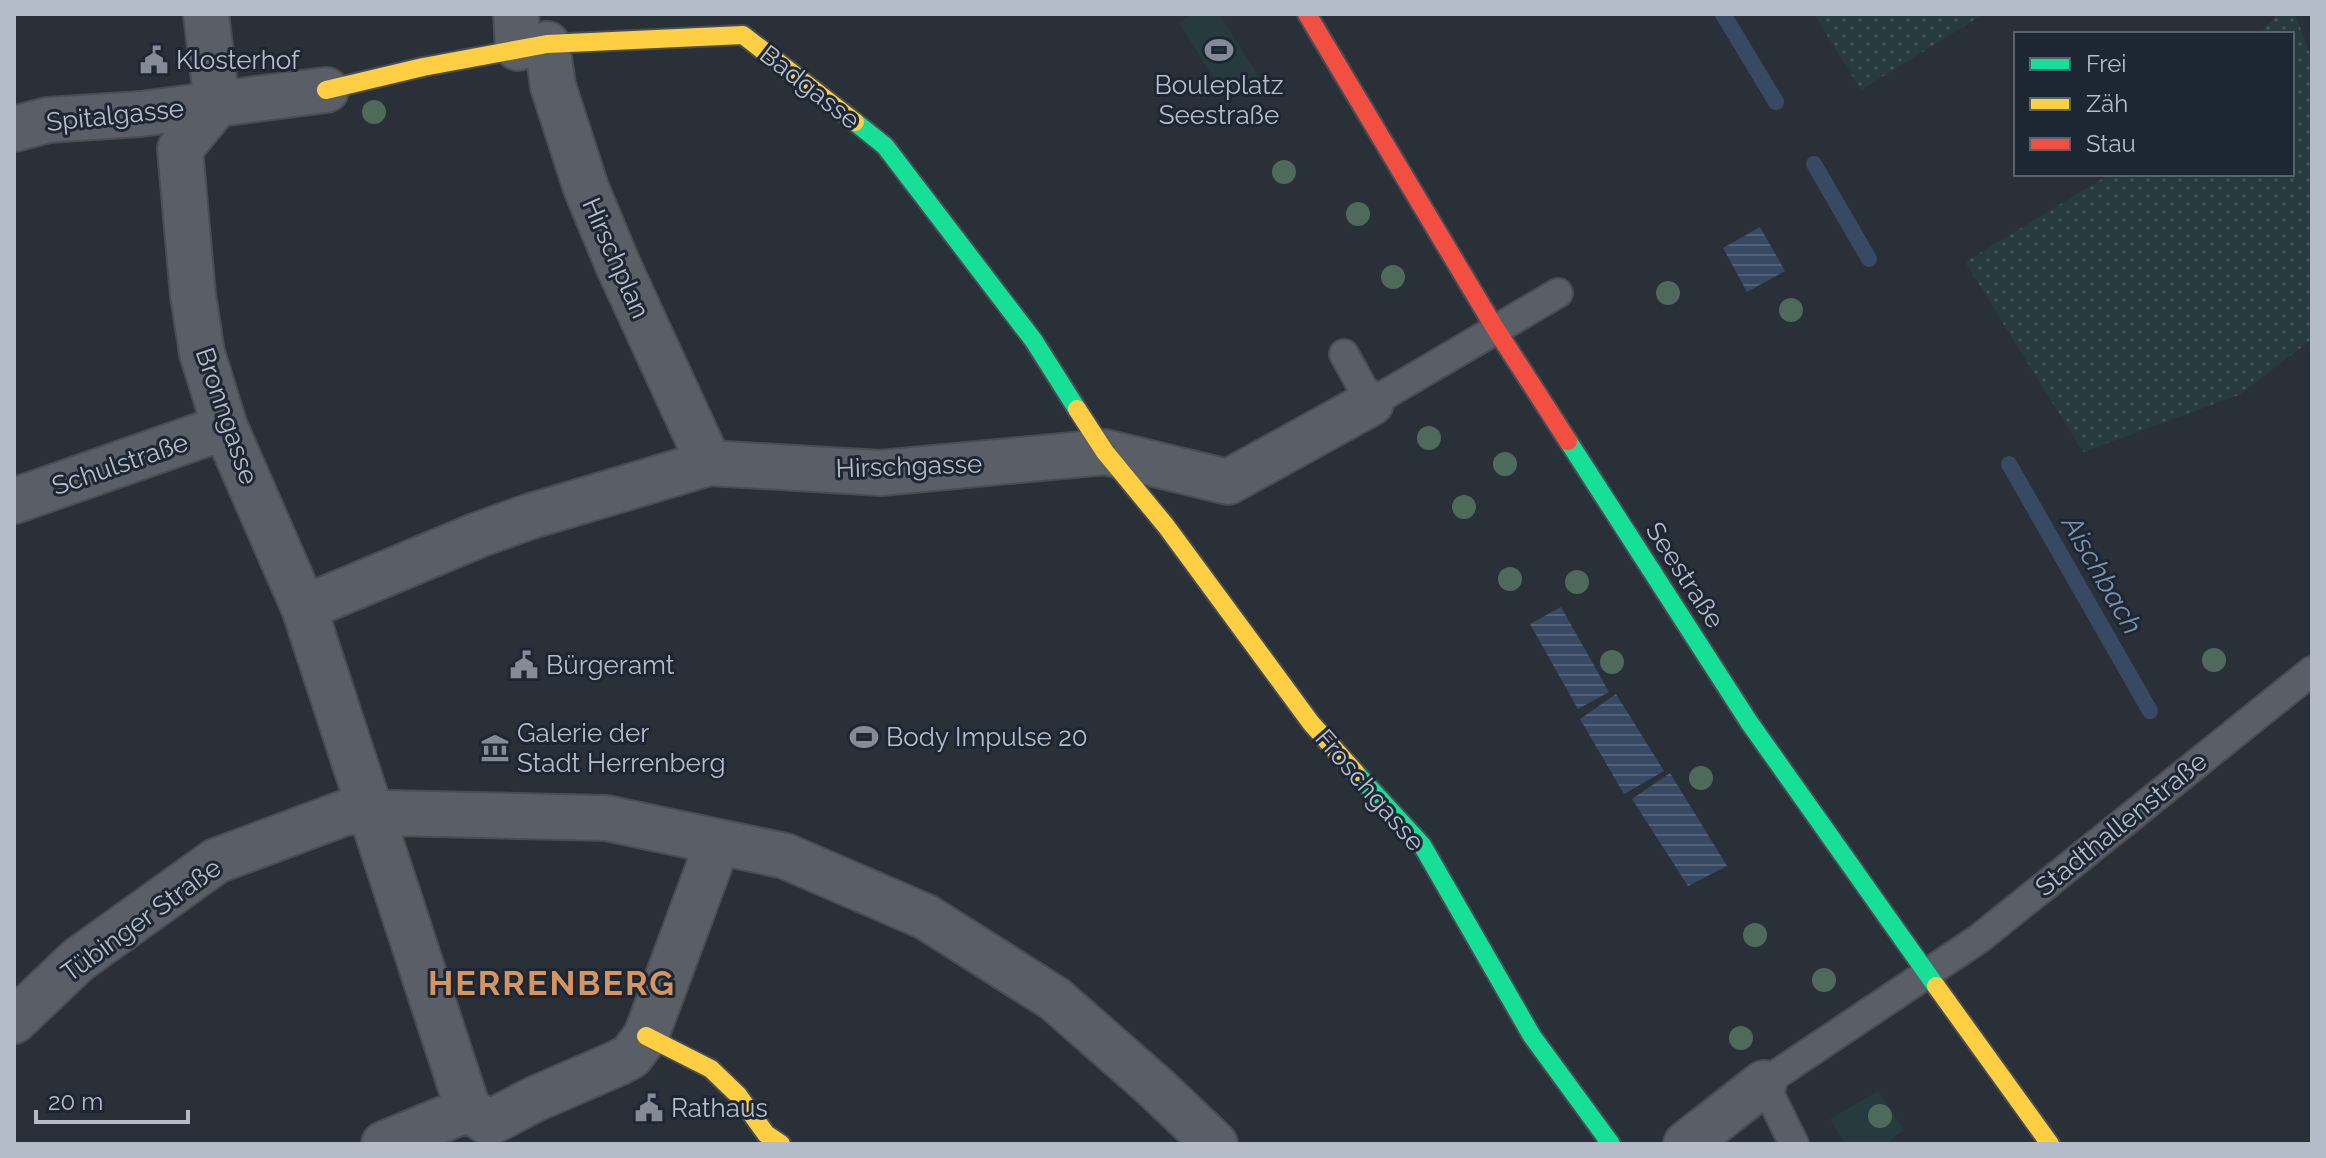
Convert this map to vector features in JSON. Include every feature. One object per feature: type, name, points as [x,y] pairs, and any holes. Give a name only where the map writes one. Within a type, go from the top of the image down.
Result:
[{"type":"street","points":[[206,14],[217,104]]},
{"type":"street","name":"Seestraße","points":[[1307,14],[1495,328],[1749,722],[2050,1144]]},
{"type":"street","name":"Badgasse","points":[[217,104],[326,90],[423,67],[527,36],[750,24],[885,146],[1034,341],[1105,452]]},
{"type":"street","name":"Hirschplan","points":[[527,36],[553,86],[586,188],[618,265],[709,463]]},
{"type":"street","name":"Spitalgasse","points":[[14,129],[48,120],[140,114],[217,104]]},
{"type":"street","name":"Bronngasse","points":[[217,104],[180,149],[193,295],[202,353],[225,427],[304,608],[468,1109]]},
{"type":"street","name":"Hirschgasse","points":[[304,608],[528,517],[709,463],[881,473],[1105,452],[1228,482],[1371,403]]},
{"type":"street","name":"Schulstraße","points":[[14,501],[225,427]]},
{"type":"street","name":"Froschgasse","points":[[1105,452],[1166,526],[1311,723],[1422,845],[1532,1036],[1611,1144]]},
{"type":"street","name":"Tübinger Straße","points":[[14,1021],[78,960],[216,861],[347,812],[606,818],[785,856],[926,917],[1055,999],[1215,1144]]},
{"type":"street","points":[[384,1144],[468,1109],[489,1123],[631,1056],[646,1036],[718,842]]},
{"type":"street","points":[[646,1036],[711,1069],[738,1095],[766,1134],[781,1144]]},
{"type":"street","points":[[1686,1144],[1764,1083]]},
{"type":"lane","name":"Hirschgasse","points":[[1371,403],[1558,293]]},
{"type":"lane","points":[[1344,354],[1371,403]]},
{"type":"lane","name":"Stadthallenstraße","points":[[1764,1083],[1980,938],[2312,671]]},
{"type":"lane","points":[[1764,1083],[1794,1144]]},
{"type":"green space","name":"Bouleplatz Seestraße","points":[[1192,14],[1219,14],[1260,78],[1227,99],[1179,23]]},
{"type":"green space","points":[[1814,14],[1984,14],[1861,90]]},
{"type":"green space","points":[[2278,14],[2295,14],[2312,59],[2312,339],[2239,395],[2083,452],[1965,262],[2107,176],[2294,176],[2294,32],[2261,32]]},
{"type":"green space","points":[[1878,1091],[1904,1130],[1886,1144],[1845,1144],[1830,1119]]},
{"type":"water","points":[[1760,227],[1785,271],[1747,292],[1723,248]]},
{"type":"water","points":[[1561,607],[1609,692],[1578,709],[1530,624]]},
{"type":"water","points":[[1616,694],[1664,771],[1624,794],[1580,719]]},
{"type":"water","points":[[1670,773],[1727,866],[1688,886],[1632,799]]},
{"type":"waterway","name":"Aischbach","points":[[1723,14],[1776,102]]},
{"type":"waterway","name":"Aischbach","points":[[1814,164],[1869,259]]},
{"type":"waterway","name":"Aischbach","points":[[2009,464],[2150,711]]},
{"type":"traffic: fast","points":[[855,122],[885,146],[1034,341],[1077,409]]},
{"type":"traffic: fast","points":[[1568,441],[1749,722],[1936,986]]},
{"type":"traffic: fast","points":[[1355,772],[1422,845],[1532,1036],[1611,1144]]},
{"type":"traffic: slow","points":[[326,90],[423,67],[547,44],[743,35],[855,122]]},
{"type":"traffic: slow","points":[[1077,409],[1105,452],[1166,526],[1311,723],[1355,772]]},
{"type":"traffic: slow","points":[[1936,986],[2050,1144]]},
{"type":"traffic: slow","points":[[646,1036],[711,1069],[738,1095],[766,1134],[781,1144]]},
{"type":"traffic: jam","points":[[1307,14],[1495,328],[1568,441]]},
{"type":"place","name":"Bouleplatz Seestraße","points":[[1219,50]]},
{"type":"place","name":"Klosterhof","points":[[154,60]]},
{"type":"place","name":"Bürgeramt","points":[[524,665]]},
{"type":"place","name":"Body Impulse 20","points":[[864,737]]},
{"type":"place","name":"Galerie der Stadt Herrenberg","points":[[495,748]]},
{"type":"place","name":"Rathaus","points":[[649,1108]]},
{"type":"district","name":"HERRENBERG","points":[[552,983]]}]
